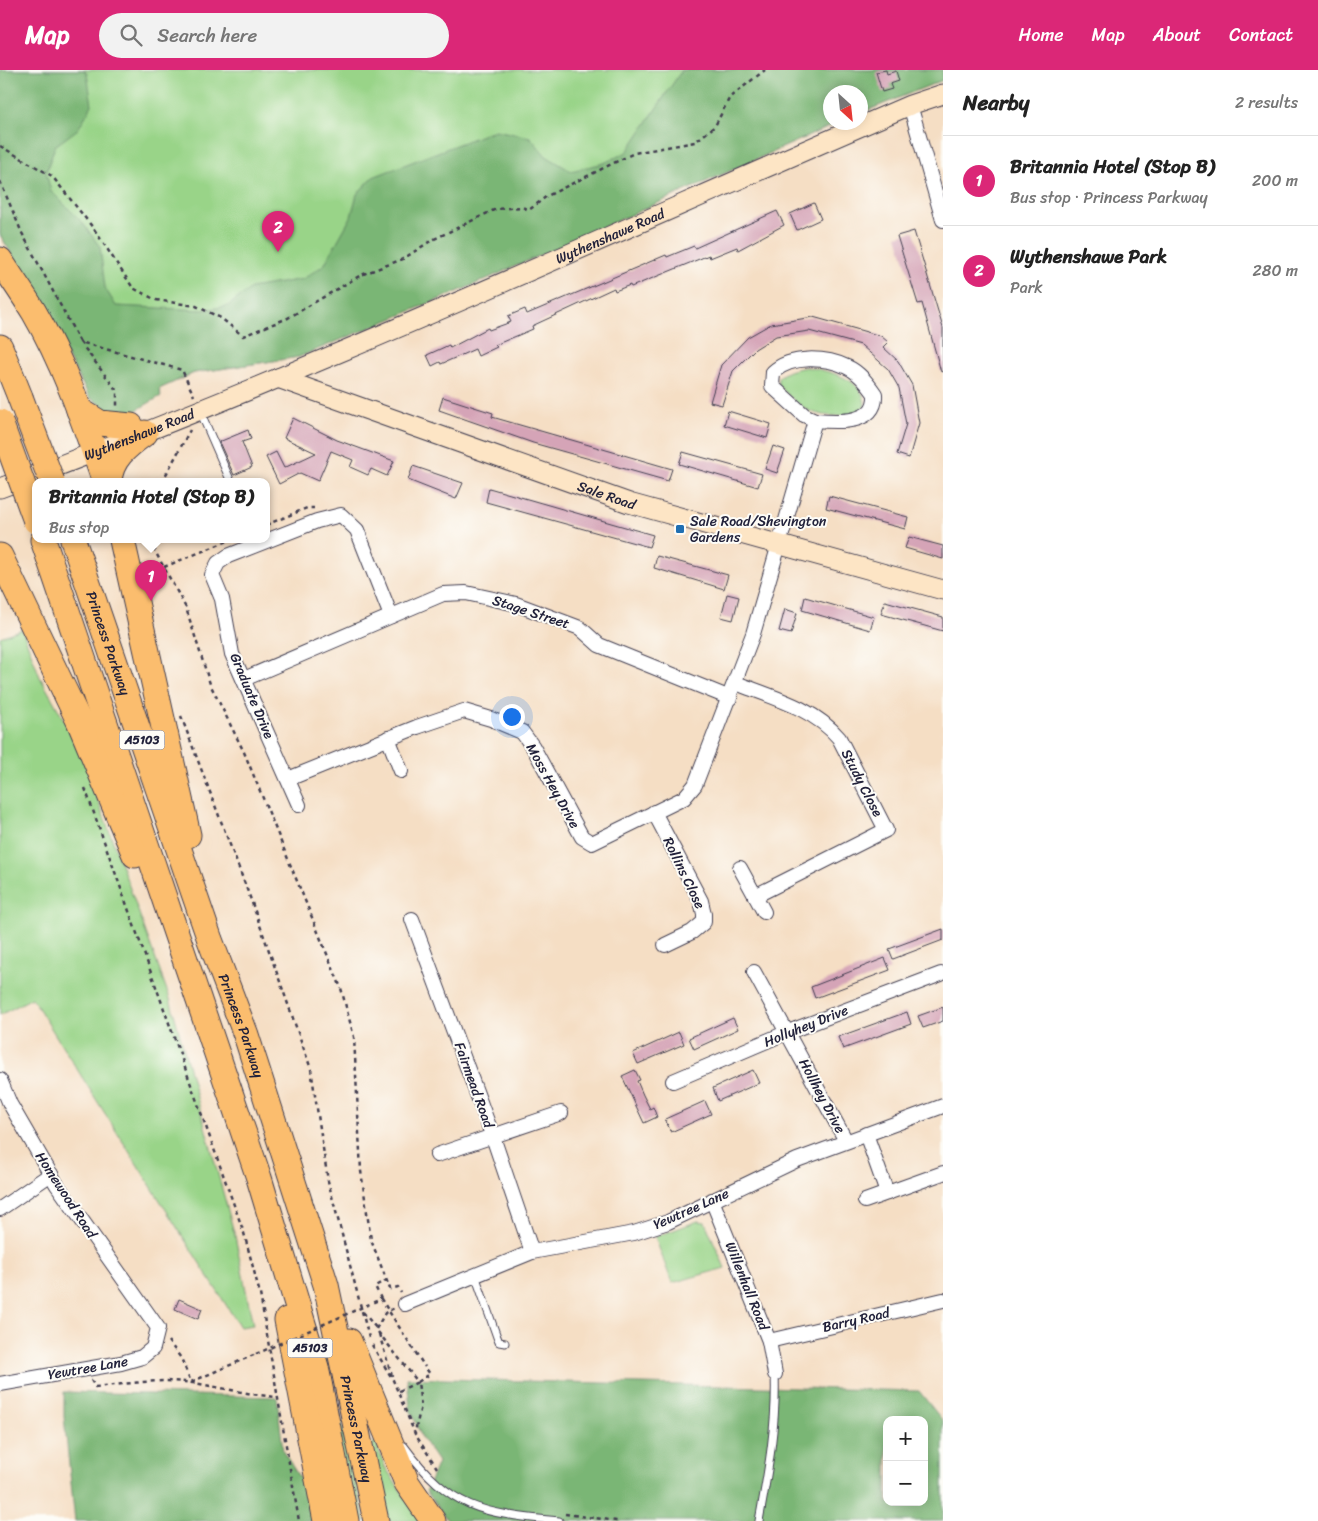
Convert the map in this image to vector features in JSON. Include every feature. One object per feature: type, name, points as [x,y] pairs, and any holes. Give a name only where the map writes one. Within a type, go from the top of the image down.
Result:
[{"type":"highway","points":[[0,260],[34,312],[79,410],[104,478]]},
{"type":"highway","points":[[0,347],[50,478]]},
{"type":"highway","points":[[79,410],[100,423],[131,428],[126,447],[111,466],[110,478]]},
{"type":"highway","points":[[0,422],[32,509]]},
{"type":"highway","name":"Princess Parkway","points":[[74,543],[210,940],[246,1035],[326,1285],[376,1521]]},
{"type":"highway","points":[[123,543],[173,760],[210,940]]},
{"type":"highway","name":"Princess Parkway","points":[[46,547],[259,1178],[316,1368],[346,1521]]},
{"type":"highway","points":[[0,556],[79,721],[130,845],[180,942]]},
{"type":"highway","points":[[259,1178],[326,1521]]},
{"type":"highway","points":[[326,1285],[400,1468],[415,1497],[433,1521]]},
{"type":"main road","name":"Wythenshawe Road","points":[[0,488],[131,428],[278,378],[656,217],[910,105],[943,94]]},
{"type":"main road","name":"Sale Road","points":[[278,378],[629,503],[943,590]]},
{"type":"main road","name":"Wythenshawe Road","points":[[0,475],[92,447]]},
{"type":"street","points":[[910,105],[938,181],[943,220]]},
{"type":"street","points":[[793,361],[830,362],[848,367],[865,380],[875,394],[873,408],[865,416],[839,422],[815,420],[804,415],[772,386],[773,372],[778,368],[793,361]]},
{"type":"street","name":"Moss Hey Drive","points":[[288,779],[388,738],[464,710],[522,732],[533,747],[582,837],[592,844],[684,798],[695,785],[736,683],[753,634],[815,420]]},
{"type":"street","name":"Graduate Drive","points":[[270,539],[317,521],[340,515],[357,530],[391,616]]},
{"type":"street","name":"Graduate Drive","points":[[261,543],[228,556],[218,563],[212,575],[222,599],[232,654],[299,805]]},
{"type":"street","name":"Stage Street","points":[[244,679],[443,594],[466,592],[516,604],[580,628],[599,645],[730,698]]},
{"type":"street","name":"Study Close","points":[[736,683],[805,711],[828,725],[839,738],[886,830],[755,896]]},
{"type":"street","points":[[388,738],[401,771]]},
{"type":"street","name":"Rollins Close","points":[[654,812],[701,902],[704,914],[704,922],[692,932],[666,946]]},
{"type":"street","points":[[740,868],[764,912]]},
{"type":"street","name":"Fairmead Road","points":[[412,918],[493,1136],[532,1252]]},
{"type":"street","name":"Hollhey Drive","points":[[754,972],[846,1141]]},
{"type":"street","name":"Hollyhey Drive","points":[[673,1081],[788,1032],[941,974]]},
{"type":"street","name":"Homewood Road","points":[[0,1080],[10,1104],[51,1174],[140,1305],[158,1328]]},
{"type":"street","name":"Yewtree Lane","points":[[405,1304],[532,1252],[634,1233],[668,1222],[797,1160],[943,1106]]},
{"type":"street","points":[[437,1155],[560,1113]]},
{"type":"street","points":[[866,1134],[887,1192]]},
{"type":"street","points":[[865,1201],[943,1173]]},
{"type":"street","points":[[0,1209],[51,1174]]},
{"type":"street","name":"Willenhall Road","points":[[712,1200],[769,1341],[775,1374]]},
{"type":"street","name":"Barry Road","points":[[769,1341],[943,1300]]},
{"type":"street","name":"Yewtree Lane","points":[[0,1384],[121,1363],[142,1357],[153,1348],[158,1328]]},
{"type":"lane","points":[[198,406],[229,478]]},
{"type":"lane","points":[[475,1274],[499,1342],[505,1344]]},
{"type":"lane","points":[[759,1521],[773,1446],[776,1397],[775,1374]]},
{"type":"lane","points":[[372,1400],[415,1462],[431,1481],[452,1497],[473,1506],[504,1515],[559,1521]]},
{"type":"path","points":[[0,146],[52,176],[94,229],[133,288],[156,300],[196,306],[221,318],[243,336],[288,318],[362,275],[403,259],[432,240],[496,208],[522,207],[529,210],[547,196],[634,153],[695,142],[714,126],[730,96],[765,70]]},
{"type":"path","points":[[0,181],[22,233],[80,342],[117,391],[131,428]]},
{"type":"path","points":[[80,342],[182,370],[198,406],[164,478]]},
{"type":"path","points":[[152,543],[186,608],[210,684],[244,752],[341,988],[354,1037],[361,1171],[371,1240],[390,1289],[398,1286],[405,1304],[385,1313],[377,1330],[393,1380],[415,1434],[429,1458],[442,1473]]},
{"type":"path","points":[[164,567],[223,543]]},
{"type":"path","points":[[178,710],[186,725],[251,900],[311,1070],[328,1181],[370,1343],[393,1380]]},
{"type":"path","points":[[84,784],[244,1233],[260,1294],[299,1521]]},
{"type":"path","points":[[387,1280],[375,1286],[381,1299],[430,1374],[398,1391]]},
{"type":"path","points":[[191,1382],[381,1299]]},
{"type":"path","points":[[362,1310],[418,1382],[421,1406],[415,1434]]},
{"type":"path","points":[[158,1328],[181,1358],[191,1382]]},
{"type":"path","points":[[84,1369],[96,1387],[146,1382],[191,1382],[258,1396],[277,1397]]},
{"type":"path","points":[[557,1513],[617,1521]]},
{"type":"green space","points":[[0,70],[943,70],[943,80],[868,110],[868,85],[823,85],[823,130],[464,289],[299,357],[194,373],[159,389],[161,396],[90,398],[21,269],[0,235]]},
{"type":"green space","points":[[0,70],[84,70],[87,74],[92,105],[78,129],[55,146],[46,173],[51,191],[82,222],[100,247],[105,288],[116,306],[203,310],[228,306],[251,288],[303,279],[324,265],[351,217],[357,194],[373,177],[495,130],[530,137],[546,156],[571,171],[604,163],[627,152],[682,70],[943,70],[943,80],[868,110],[868,85],[823,85],[823,130],[464,289],[299,357],[194,373],[159,389],[161,396],[123,418],[90,398],[21,269],[0,235]]},
{"type":"green space","points":[[806,367],[834,374],[852,382],[863,396],[865,406],[851,414],[834,416],[809,411],[802,407],[778,385],[778,378],[795,369]]},
{"type":"green space","points":[[22,629],[40,677],[78,745],[170,999],[235,1236],[253,1325],[240,1327],[32,998],[0,1015],[0,637]]},
{"type":"green space","points":[[698,1221],[705,1222],[725,1268],[672,1283],[655,1237]]},
{"type":"green space","points":[[322,1338],[365,1521],[354,1521],[316,1340]]},
{"type":"green space","points":[[407,1378],[919,1391],[943,1421],[943,1521],[448,1521],[426,1491],[438,1462],[422,1438],[410,1409]]},
{"type":"green space","points":[[64,1392],[277,1397],[283,1451],[304,1485],[313,1521],[75,1521],[64,1417]]},
{"type":"green space","points":[[373,1442],[376,1443],[385,1467],[421,1521],[388,1521],[372,1446]]},
{"type":"building","points":[[886,70],[887,74],[896,71],[899,81],[890,84],[892,89],[882,92],[876,72]]},
{"type":"building","points":[[814,203],[821,219],[797,230],[790,214]]},
{"type":"building","points":[[777,211],[784,225],[738,250],[737,247],[710,258],[709,255],[631,287],[630,285],[615,291],[614,288],[532,326],[533,329],[495,345],[497,347],[478,356],[475,349],[432,366],[427,355],[449,345],[450,348],[488,328],[489,330],[511,322],[508,316],[525,309],[527,314],[666,255],[667,257],[694,246],[695,248]]},
{"type":"building","points":[[914,231],[943,328],[943,371],[941,372],[922,303],[918,304],[897,236]]},
{"type":"building","points":[[813,317],[881,336],[888,342],[883,347],[898,361],[912,385],[919,423],[909,458],[897,454],[906,424],[899,388],[888,369],[861,345],[809,331],[776,336],[755,349],[733,371],[722,405],[710,402],[721,365],[748,337],[771,324]]},
{"type":"building","points":[[443,397],[493,413],[492,417],[672,469],[668,481],[533,443],[439,410]]},
{"type":"building","points":[[728,411],[771,424],[767,438],[724,425]]},
{"type":"building","points":[[293,418],[337,440],[394,461],[387,476],[371,469],[368,475],[350,467],[353,460],[331,451],[318,481],[300,473],[279,484],[266,457],[276,452],[284,468],[316,453],[284,438]]},
{"type":"building","points":[[248,430],[251,439],[242,442],[252,467],[234,475],[219,442]]},
{"type":"building","points":[[773,446],[785,450],[777,473],[765,469]]},
{"type":"building","points":[[683,452],[762,474],[758,487],[679,464]]},
{"type":"building","points":[[413,466],[463,483],[456,499],[408,480]]},
{"type":"building","points":[[489,488],[653,535],[649,547],[486,502]]},
{"type":"building","points":[[829,496],[908,517],[905,529],[826,508]]},
{"type":"building","points":[[909,537],[943,546],[943,559],[905,548]]},
{"type":"building","points":[[657,556],[728,575],[724,589],[654,568]]},
{"type":"building","points":[[727,594],[739,597],[733,620],[721,617]]},
{"type":"building","points":[[805,597],[874,617],[870,630],[802,610]]},
{"type":"building","points":[[885,601],[943,617],[943,631],[881,614]]},
{"type":"building","points":[[785,609],[797,613],[791,634],[779,631]]},
{"type":"building","points":[[943,929],[943,940],[893,959],[889,949]]},
{"type":"building","points":[[885,958],[890,970],[815,998],[811,987]]},
{"type":"building","points":[[943,1007],[943,1021],[923,1028],[918,1016]]},
{"type":"building","points":[[907,1012],[911,1024],[843,1049],[838,1037]]},
{"type":"building","points":[[733,1018],[738,1029],[694,1049],[689,1038]]},
{"type":"building","points":[[679,1032],[684,1044],[638,1064],[633,1053]]},
{"type":"building","points":[[635,1070],[640,1080],[637,1081],[643,1095],[650,1109],[653,1107],[657,1117],[644,1123],[622,1076]]},
{"type":"building","points":[[753,1070],[759,1083],[718,1101],[713,1088]]},
{"type":"building","points":[[705,1101],[711,1114],[671,1132],[665,1119]]},
{"type":"building","points":[[179,1299],[202,1309],[198,1319],[175,1309]]},
{"type":"place","name":"Wythenshawe Park","points":[[278,252]]},
{"type":"place","name":"Sale Road/Shevington Gardens","points":[[680,529]]},
{"type":"place","name":"Britannia Hotel (Stop B)","points":[[151,601]]}]
